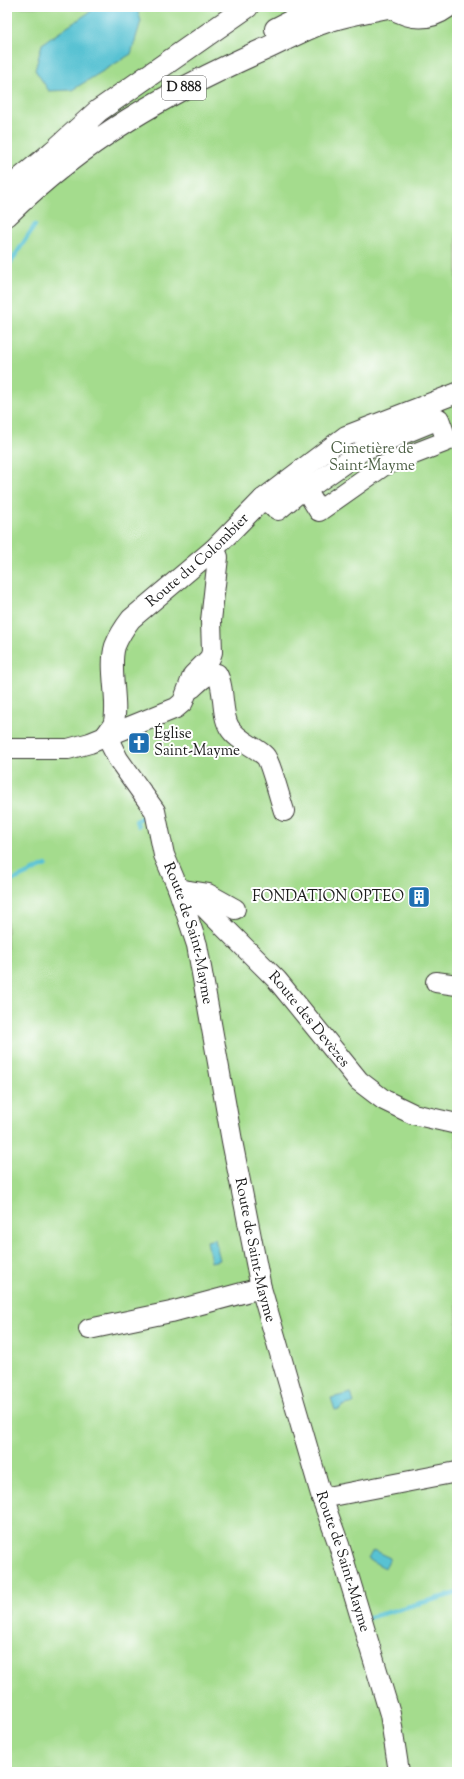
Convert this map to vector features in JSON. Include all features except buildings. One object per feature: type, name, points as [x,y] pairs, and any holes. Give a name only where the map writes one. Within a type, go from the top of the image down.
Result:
[{"type":"main road","points":[[53,152],[98,111],[247,7]]},
{"type":"main road","name":"D 888","points":[[7,190],[53,152],[177,76],[319,7]]},
{"type":"main road","name":"D 888","points":[[7,215],[44,180],[66,163],[108,132],[152,104],[227,66],[332,19],[387,7]]},
{"type":"main road","points":[[391,7],[402,14],[417,17],[432,15],[446,7]]},
{"type":"street","name":"Route du Colombier","points":[[106,735],[113,724],[113,662],[115,647],[121,632],[131,619],[214,549],[263,499],[346,436],[457,393]]},
{"type":"street","points":[[263,499],[278,510],[296,495],[308,494],[379,455],[443,429]]},
{"type":"street","points":[[181,708],[193,675],[210,658],[212,652],[211,621],[218,557],[214,549]]},
{"type":"street","points":[[7,749],[68,749],[90,743],[106,735],[181,708],[205,676],[217,674],[220,679],[223,703],[229,727],[247,744],[266,757],[284,811]]},
{"type":"street","name":"Route de Saint-Mayme","points":[[106,735],[118,759],[144,788],[155,811],[164,855],[183,890],[198,945],[232,1141],[261,1288],[322,1498],[339,1545],[390,1714],[399,1772]]},
{"type":"street","points":[[183,890],[208,894],[236,908]]},
{"type":"street","name":"Route des Devèzes","points":[[183,890],[277,980],[359,1081],[384,1100],[413,1114],[457,1124]]},
{"type":"street","points":[[436,982],[457,985]]},
{"type":"street","points":[[89,1329],[171,1312],[261,1288]]},
{"type":"street","points":[[322,1498],[457,1472]]},
{"type":"green space","name":"Cimetière de Saint-Mayme","points":[[7,7],[457,7],[457,1772],[7,1772]]},
{"type":"water","points":[[97,7],[137,8],[141,21],[131,54],[72,90],[49,91],[35,70],[42,44]]},
{"type":"water","points":[[215,1239],[220,1260],[211,1262],[207,1241]]},
{"type":"water","points":[[351,1393],[354,1403],[342,1406],[340,1409],[335,1410],[331,1398]]},
{"type":"water","points":[[373,1550],[390,1558],[385,1568],[368,1559]]},
{"type":"waterway","points":[[7,268],[35,225]]},
{"type":"waterway","points":[[138,826],[136,821],[148,813]]},
{"type":"waterway","points":[[7,883],[46,865]]},
{"type":"waterway","points":[[367,1618],[457,1593]]},
{"type":"place","name":"Église Saint-Mayme","points":[[139,743]]},
{"type":"place","name":"FONDATION OPTEO","points":[[419,897]]}]
